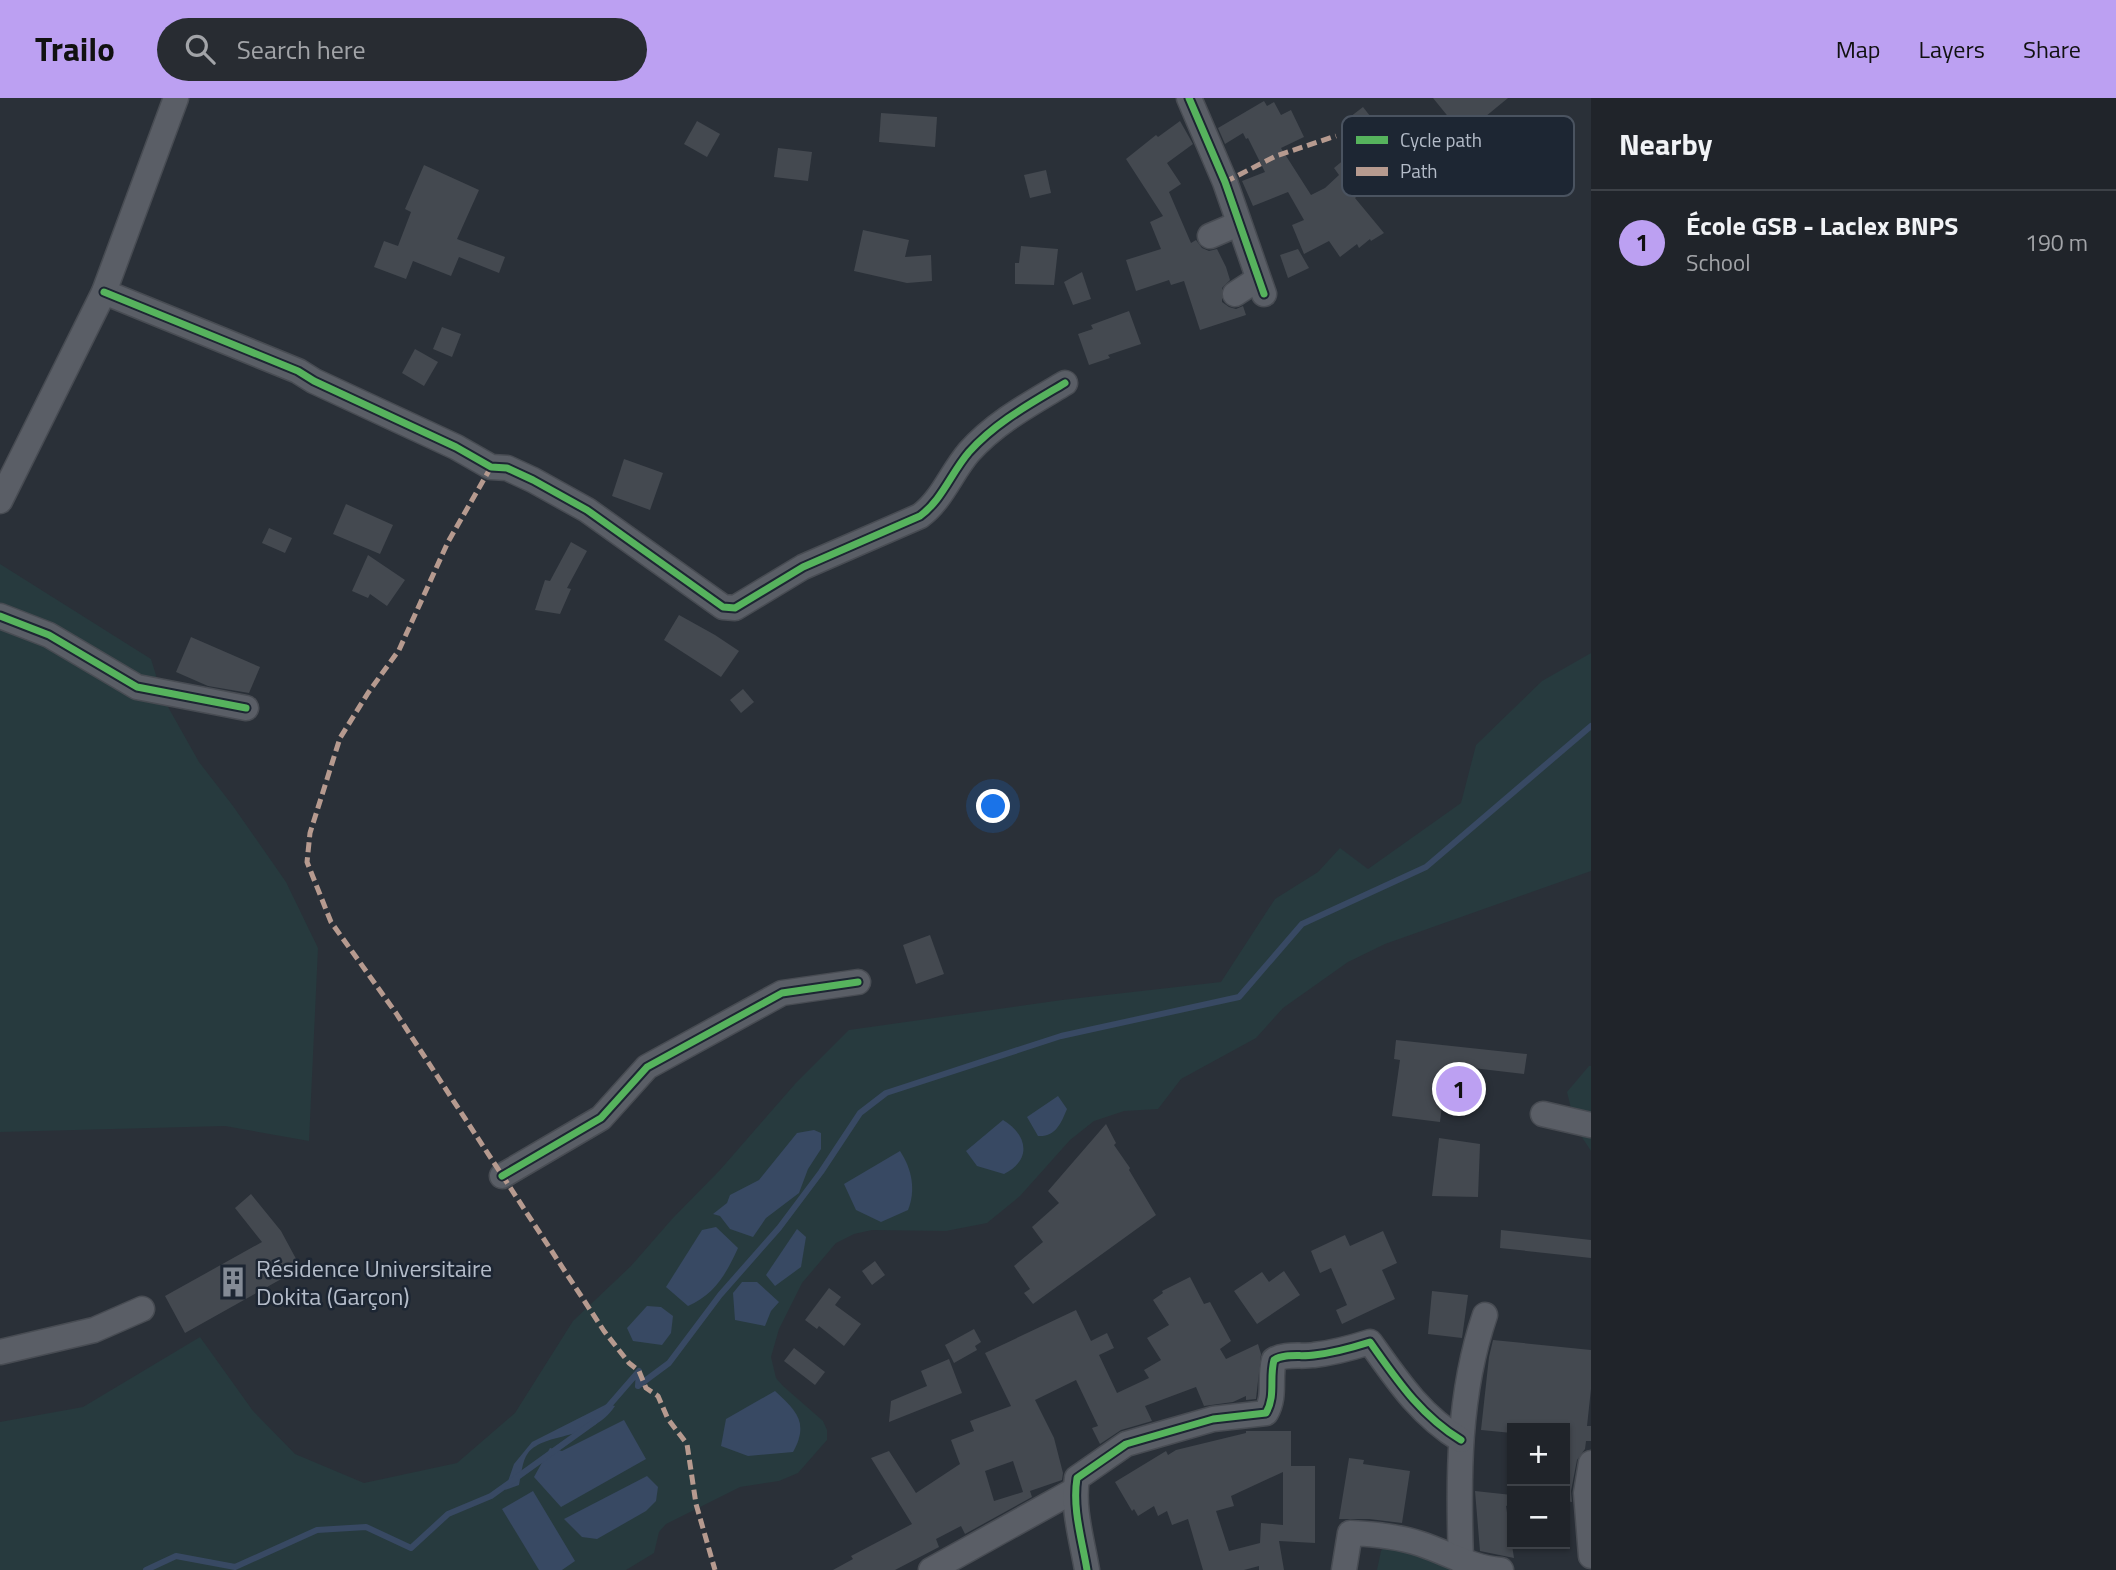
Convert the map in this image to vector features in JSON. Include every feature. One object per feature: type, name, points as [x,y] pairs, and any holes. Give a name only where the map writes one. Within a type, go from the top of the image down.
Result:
[{"type":"street","points":[[0,501],[104,292],[176,98]]},
{"type":"street","points":[[1189,98],[1224,182],[1261,287],[1235,294]]},
{"type":"street","points":[[1210,236],[1238,224]]},
{"type":"street","points":[[104,292],[298,371],[456,447],[491,467],[507,468],[533,480],[587,510],[723,607],[735,608],[803,567],[920,516],[933,507],[966,456],[986,433],[1065,383]]},
{"type":"street","points":[[0,616],[49,635],[137,687],[246,708]]},
{"type":"street","points":[[502,1176],[601,1118],[647,1067],[782,993],[858,982]]},
{"type":"street","points":[[1544,1114],[1591,1125]]},
{"type":"street","points":[[0,1352],[94,1330],[142,1308]]},
{"type":"street","points":[[1461,1561],[1461,1440],[1479,1333],[1485,1315]]},
{"type":"street","points":[[1087,1570],[1075,1490],[1077,1478],[1126,1444],[1213,1419],[1266,1413],[1271,1405],[1274,1360],[1281,1356],[1345,1351],[1370,1342],[1407,1396],[1435,1422],[1461,1440]]},
{"type":"street","points":[[1591,1463],[1587,1493],[1591,1556]]},
{"type":"street","points":[[931,1570],[1075,1490]]},
{"type":"street","points":[[1344,1570],[1350,1532],[1390,1535],[1422,1544],[1461,1561],[1501,1570]]},
{"type":"green space","points":[[0,564],[151,659],[163,698],[199,762],[286,882],[318,948],[309,1141],[225,1126],[0,1132]]},
{"type":"green space","points":[[1591,653],[1591,871],[1385,944],[1348,962],[1283,1008],[1256,1038],[1181,1079],[1158,1109],[1124,1111],[1094,1121],[1070,1140],[1020,1196],[987,1223],[946,1231],[872,1230],[854,1234],[836,1243],[802,1283],[779,1329],[771,1357],[776,1378],[823,1421],[827,1430],[827,1440],[798,1473],[779,1481],[740,1487],[666,1524],[659,1532],[654,1553],[626,1570],[0,1570],[0,1422],[83,1407],[200,1337],[253,1411],[295,1454],[364,1483],[457,1463],[515,1413],[573,1321],[631,1266],[795,1084],[849,1030],[1062,1000],[1221,982],[1275,899],[1318,872],[1340,848],[1368,869],[1461,803],[1476,745],[1542,681]]},
{"type":"green space","points":[[1589,1066],[1591,1151],[1576,1128],[1567,1092]]},
{"type":"green space","points":[[1386,1545],[1479,1570],[1377,1570],[1381,1551]]},
{"type":"water","points":[[1058,1096],[1067,1109],[1062,1119],[1054,1132],[1038,1136],[1027,1117]]},
{"type":"water","points":[[1003,1120],[1018,1133],[1023,1147],[1019,1162],[1004,1174],[977,1166],[966,1151]]},
{"type":"water","points":[[814,1130],[821,1133],[821,1149],[808,1169],[799,1193],[766,1218],[753,1237],[730,1229],[720,1216],[713,1214],[727,1203],[730,1195],[759,1180],[797,1133]]},
{"type":"water","points":[[900,1151],[912,1180],[908,1210],[881,1222],[856,1210],[844,1184]]},
{"type":"water","points":[[716,1227],[738,1248],[713,1289],[688,1306],[666,1287],[702,1230]]},
{"type":"water","points":[[797,1229],[806,1237],[801,1267],[775,1286],[766,1275]]},
{"type":"water","points":[[742,1282],[757,1282],[779,1302],[771,1311],[765,1326],[735,1320],[733,1293]]},
{"type":"water","points":[[647,1306],[661,1307],[673,1316],[671,1333],[662,1345],[633,1341],[627,1328]]},
{"type":"water","points":[[775,1391],[795,1411],[798,1418],[800,1433],[793,1452],[748,1456],[721,1446],[726,1419]]},
{"type":"water","points":[[607,1404],[615,1406],[594,1425],[536,1446],[526,1456],[519,1485],[505,1490],[514,1464],[532,1442]]},
{"type":"water","points":[[624,1420],[646,1459],[561,1507],[534,1477],[550,1448],[562,1451]]},
{"type":"water","points":[[647,1476],[658,1487],[656,1501],[646,1511],[597,1539],[582,1537],[564,1519]]},
{"type":"water","points":[[533,1491],[575,1561],[562,1570],[539,1570],[502,1509]]},
{"type":"building","points":[[1433,98],[1508,98],[1486,116],[1448,116]]},
{"type":"building","points":[[1264,101],[1267,106],[1274,102],[1281,115],[1291,110],[1304,137],[1281,148],[1311,195],[1325,188],[1339,175],[1334,168],[1342,161],[1342,196],[1357,196],[1355,198],[1384,233],[1359,248],[1357,244],[1340,257],[1329,241],[1304,254],[1292,225],[1304,220],[1288,192],[1253,206],[1242,181],[1265,172],[1243,133],[1225,144],[1218,128]]},
{"type":"building","points":[[1363,107],[1370,116],[1351,116]]},
{"type":"building","points":[[881,113],[937,117],[935,147],[879,142]]},
{"type":"building","points":[[697,121],[720,134],[707,157],[684,144]]},
{"type":"building","points":[[1180,121],[1193,144],[1167,163],[1181,184],[1169,192],[1191,243],[1196,240],[1202,248],[1209,251],[1217,249],[1226,267],[1230,280],[1222,288],[1222,302],[1236,309],[1243,306],[1246,315],[1200,330],[1184,281],[1171,285],[1169,280],[1136,291],[1126,260],[1161,249],[1150,222],[1163,216],[1126,159],[1156,135],[1158,137]]},
{"type":"building","points":[[778,148],[812,152],[808,181],[774,177]]},
{"type":"building","points":[[424,165],[479,190],[457,239],[505,257],[499,273],[459,257],[451,276],[413,261],[406,279],[374,267],[384,241],[398,246],[411,212],[405,209]]},
{"type":"building","points":[[1046,170],[1051,193],[1030,198],[1024,175]]},
{"type":"building","points":[[863,230],[909,240],[905,257],[931,255],[932,281],[907,283],[854,271]]},
{"type":"building","points":[[1021,246],[1058,249],[1054,285],[1015,284],[1015,263],[1019,263]]},
{"type":"building","points":[[1298,249],[1309,268],[1288,278],[1280,255]]},
{"type":"building","points":[[1082,272],[1091,299],[1073,305],[1064,282]]},
{"type":"building","points":[[1129,311],[1141,344],[1108,355],[1110,358],[1089,365],[1078,334],[1093,329],[1091,325]]},
{"type":"building","points":[[442,327],[461,334],[452,357],[433,349]]},
{"type":"building","points":[[415,349],[438,362],[424,386],[402,373]]},
{"type":"building","points":[[624,459],[663,473],[650,510],[612,496]]},
{"type":"building","points":[[346,504],[393,525],[380,554],[333,534]]},
{"type":"building","points":[[269,528],[292,538],[285,553],[262,543]]},
{"type":"building","points":[[571,542],[587,551],[567,588],[571,589],[560,614],[535,610],[545,580],[550,581]]},
{"type":"building","points":[[368,555],[405,580],[387,606],[370,594],[368,598],[352,591]]},
{"type":"building","points":[[679,615],[739,651],[721,677],[664,640]]},
{"type":"building","points":[[191,637],[260,667],[249,693],[208,686],[176,672]]},
{"type":"building","points":[[743,689],[754,702],[741,713],[730,700]]},
{"type":"building","points":[[930,935],[944,974],[916,984],[903,945]]},
{"type":"building","points":[[1396,1040],[1527,1054],[1524,1074],[1447,1065],[1440,1122],[1392,1116],[1400,1060],[1394,1059]]},
{"type":"building","points":[[1106,1124],[1116,1143],[1114,1145],[1156,1215],[1033,1304],[1024,1293],[1030,1289],[1014,1266],[1043,1242],[1032,1227],[1059,1203],[1048,1191]]},
{"type":"building","points":[[1439,1138],[1480,1144],[1478,1197],[1432,1196]]},
{"type":"building","name":"Résidence Universitaire Dokita (Garçon)","points":[[251,1194],[281,1231],[301,1268],[185,1333],[165,1296],[262,1242],[235,1208]]},
{"type":"building","points":[[1501,1230],[1591,1240],[1591,1258],[1500,1248]]},
{"type":"building","points":[[1383,1231],[1397,1263],[1382,1270],[1395,1299],[1342,1324],[1336,1310],[1347,1305],[1331,1268],[1320,1273],[1311,1251],[1345,1235],[1350,1246]]},
{"type":"building","points":[[875,1261],[885,1275],[872,1285],[862,1271]]},
{"type":"building","points":[[1284,1271],[1300,1295],[1257,1324],[1234,1291],[1262,1272],[1269,1282]]},
{"type":"building","points":[[1190,1277],[1204,1304],[1210,1302],[1231,1341],[1220,1349],[1226,1359],[1258,1344],[1261,1354],[1256,1399],[1246,1400],[1246,1396],[1233,1402],[1204,1406],[1196,1387],[1145,1406],[1152,1421],[1121,1430],[1100,1444],[1092,1428],[1098,1426],[1076,1380],[1035,1400],[1054,1438],[1063,1473],[1062,1480],[1030,1491],[1032,1497],[965,1534],[961,1526],[936,1539],[939,1547],[895,1570],[833,1570],[853,1559],[851,1556],[912,1524],[871,1458],[889,1451],[916,1493],[960,1464],[951,1440],[974,1431],[970,1421],[1011,1406],[985,1353],[1076,1310],[1091,1341],[1107,1333],[1114,1348],[1099,1355],[1117,1393],[1149,1378],[1144,1370],[1161,1360],[1147,1338],[1169,1325],[1153,1300],[1163,1293],[1162,1291]],"holes":[[[1013,1461],[1023,1492],[994,1501],[985,1471]]]},
{"type":"building","points":[[829,1288],[841,1297],[835,1305],[861,1324],[844,1346],[819,1326],[817,1329],[805,1320]]},
{"type":"building","points":[[1432,1291],[1468,1295],[1462,1338],[1428,1334]]},
{"type":"building","points":[[974,1329],[981,1342],[975,1346],[977,1350],[954,1363],[945,1345]]},
{"type":"building","points":[[1493,1340],[1591,1350],[1587,1426],[1591,1426],[1591,1441],[1586,1441],[1585,1449],[1577,1460],[1571,1491],[1572,1502],[1570,1502],[1570,1423],[1507,1423],[1507,1433],[1481,1430]]},
{"type":"building","points":[[794,1348],[825,1372],[815,1385],[784,1361]]},
{"type":"building","points":[[949,1359],[962,1393],[889,1422],[891,1401],[927,1386],[921,1371]]},
{"type":"building","points":[[1291,1431],[1291,1466],[1315,1466],[1315,1543],[1279,1541],[1284,1570],[1259,1570],[1259,1566],[1244,1570],[1203,1570],[1188,1519],[1172,1525],[1167,1511],[1158,1516],[1154,1506],[1138,1516],[1134,1509],[1132,1511],[1115,1482],[1166,1451],[1168,1455],[1176,1450],[1246,1433]],"holes":[[[1283,1472],[1283,1525],[1261,1523],[1260,1543],[1229,1551],[1216,1511],[1234,1506],[1231,1496]]]},
{"type":"building","points":[[1349,1458],[1364,1460],[1363,1464],[1410,1471],[1402,1523],[1339,1519]]},
{"type":"building","points":[[1475,1491],[1507,1494],[1507,1549],[1513,1549],[1514,1558],[1480,1551]]},
{"type":"waterway","points":[[606,1409],[639,1371],[638,1386],[669,1363],[720,1295],[779,1228],[860,1113],[886,1093],[1061,1036],[1239,997],[1302,924],[1426,867],[1591,726]]},
{"type":"waterway","points":[[146,1570],[176,1556],[235,1567],[317,1530],[366,1527],[411,1548],[448,1514],[491,1496],[594,1422]]},
{"type":"marked path","points":[[1225,182],[1276,156],[1336,136]]},
{"type":"marked path","points":[[491,467],[448,542],[399,650],[340,738],[310,833],[307,862],[331,922],[396,1013],[604,1331],[629,1363],[639,1371],[646,1388],[658,1396],[668,1419],[687,1444],[696,1504],[715,1570]]},
{"type":"cycle path","points":[[1189,98],[1225,182],[1264,294]]},
{"type":"cycle path","points":[[104,292],[298,371],[456,447],[491,467],[507,468],[533,480],[587,510],[723,607],[735,608],[803,567],[920,516],[928,510],[979,441],[1014,414],[1065,383]]},
{"type":"cycle path","points":[[0,616],[49,635],[137,687],[246,708]]},
{"type":"cycle path","points":[[502,1176],[601,1118],[647,1067],[782,993],[858,982]]},
{"type":"cycle path","points":[[1087,1570],[1077,1512],[1077,1478],[1126,1444],[1213,1419],[1266,1413],[1271,1400],[1274,1360],[1278,1358],[1328,1353],[1370,1342],[1421,1408],[1461,1440]]},
{"type":"place","name":"École GSB - Laclex BNPS","points":[[1459,1089]]},
{"type":"place","name":"Résidence Universitaire Dokita (Garçon)","points":[[233,1282]]}]
